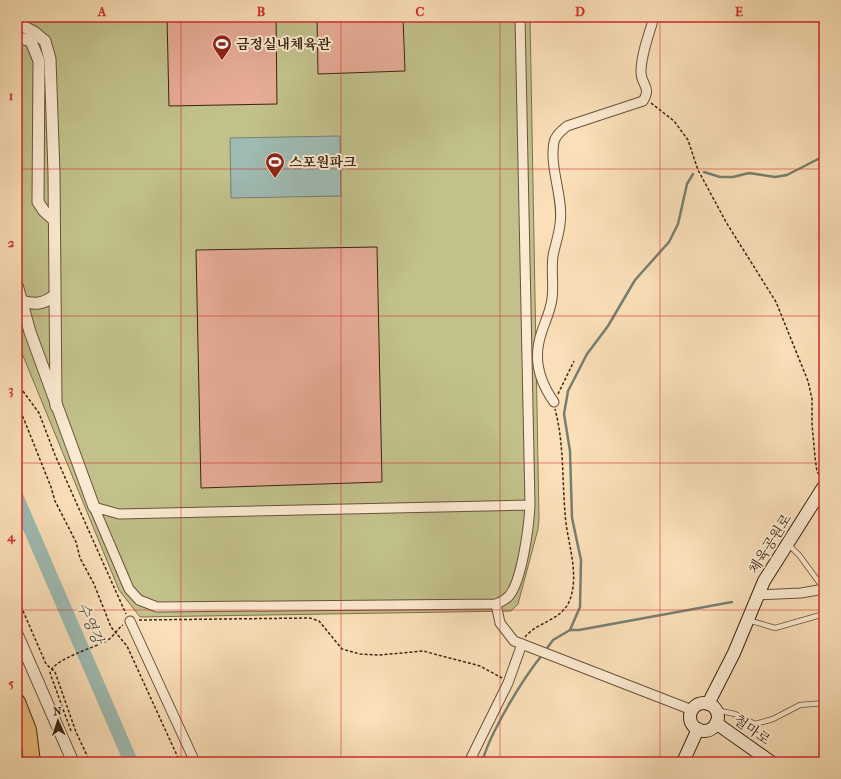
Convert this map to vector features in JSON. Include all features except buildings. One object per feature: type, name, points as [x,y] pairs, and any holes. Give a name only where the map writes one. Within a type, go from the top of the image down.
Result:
[{"type":"highway","points":[[17,702],[28,730],[32,762]]},
{"type":"main road","name":"체육공원로","points":[[712,707],[757,595],[824,486]]},
{"type":"main road","points":[[699,704],[712,707],[718,717],[716,723],[706,730],[698,729],[691,722],[690,716],[692,710],[699,704]]},
{"type":"main road","name":"철마로","points":[[716,723],[771,762]]},
{"type":"main road","points":[[683,762],[698,729]]},
{"type":"street","points":[[17,288],[56,406],[94,507],[129,589],[140,600],[157,607],[496,604],[504,600],[510,595],[520,567],[527,537],[530,506],[520,17]]},
{"type":"street","points":[[554,402],[545,389],[540,377],[538,358],[539,342],[549,312],[552,297],[553,255],[561,221],[554,155],[554,141],[558,134],[567,126],[620,110],[643,101],[647,94],[646,86],[641,74],[654,17]]},
{"type":"street","points":[[19,25],[34,32],[45,41],[50,59],[54,220],[56,406]]},
{"type":"street","points":[[17,37],[31,41],[39,60],[38,202],[44,211],[54,220]]},
{"type":"street","points":[[21,301],[31,304],[44,303],[54,296]]},
{"type":"street","points":[[94,507],[109,513],[119,514],[530,506]]},
{"type":"street","points":[[757,595],[801,593],[824,589]]},
{"type":"street","points":[[496,604],[500,623],[508,634],[524,645],[692,710]]},
{"type":"street","points":[[130,623],[195,762]]},
{"type":"street","points":[[17,634],[72,762]]},
{"type":"street","points":[[469,762],[509,680],[524,645]]},
{"type":"lane","points":[[787,544],[799,555],[824,589]]},
{"type":"lane","points":[[746,620],[775,628],[784,627],[796,621],[824,614]]},
{"type":"lane","points":[[712,707],[735,714],[755,724],[773,719],[800,705],[824,703]]},
{"type":"path","points":[[644,99],[674,121],[688,140],[698,170],[726,222],[776,302],[808,381],[812,399],[812,424],[815,457],[818,472],[824,480]]},
{"type":"path","points":[[524,645],[525,636],[563,611],[569,601],[573,559],[564,513],[563,461],[560,427],[554,402],[574,361]]},
{"type":"path","points":[[17,383],[39,413],[58,462],[130,623]]},
{"type":"path","points":[[17,402],[51,487],[55,501],[76,542],[80,558],[94,584],[115,633],[127,646],[180,762]]},
{"type":"path","points":[[17,597],[46,664],[58,680],[76,732],[90,762]]},
{"type":"path","points":[[51,669],[64,660],[109,639],[122,625],[130,623],[134,620],[310,618],[320,621],[342,649],[360,654],[380,655],[423,651],[480,666],[502,678],[509,680]]},
{"type":"path","points":[[51,669],[50,673],[71,732]]},
{"type":"shaded area","name":"스포원파크","points":[[17,17],[530,17],[539,519],[538,529],[518,604],[511,611],[140,617],[119,590],[17,341]]},
{"type":"water","points":[[340,136],[341,196],[231,198],[230,138]]},
{"type":"waterway","points":[[704,172],[720,177],[733,177],[749,173],[775,177],[787,175],[824,156]]},
{"type":"waterway","points":[[545,651],[553,640],[570,630],[580,607],[581,560],[572,518],[570,451],[564,414],[568,391],[587,354],[608,326],[635,280],[669,242],[678,224],[687,184],[693,174]]},
{"type":"waterway","name":"수영강","points":[[17,498],[131,762]]},
{"type":"waterway","points":[[570,630],[579,630],[732,602]]},
{"type":"waterway","points":[[482,762],[492,736],[508,706],[525,678],[542,655]]},
{"type":"place","name":"금정실내체육관","points":[[222,61]]},
{"type":"place","name":"스포원파크","points":[[275,179]]}]
